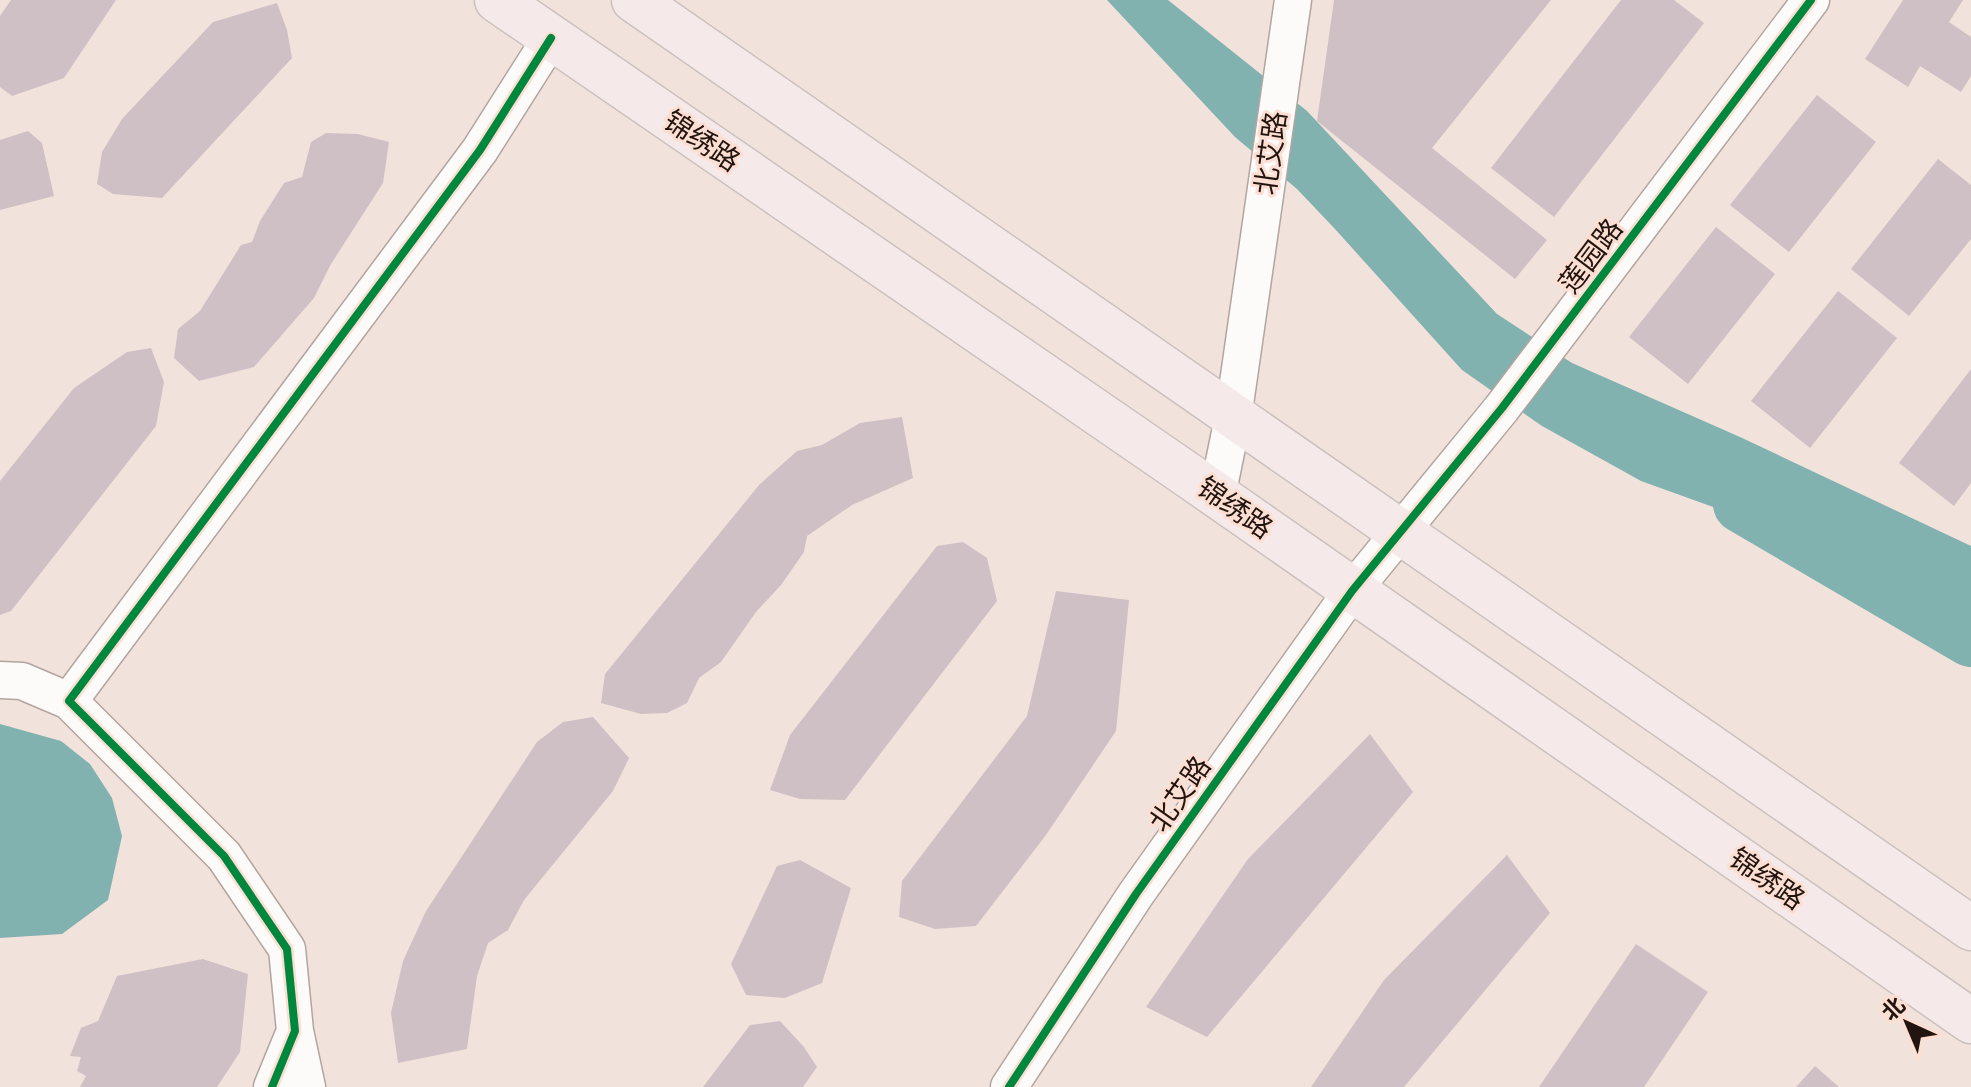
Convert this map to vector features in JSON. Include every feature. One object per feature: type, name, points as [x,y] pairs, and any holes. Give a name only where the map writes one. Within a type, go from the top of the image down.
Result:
[{"type":"main road","name":"锦绣路","points":[[497,0],[1971,1021]]},
{"type":"main road","points":[[634,0],[1397,533],[1971,928]]},
{"type":"street","name":"北艾路","points":[[1217,496],[1233,418],[1293,0]]},
{"type":"street","name":"莲园路","points":[[1397,533],[1502,408],[1811,0]]},
{"type":"street","points":[[69,701],[480,150],[551,38]]},
{"type":"street","name":"北艾路","points":[[1009,1087],[1136,894],[1352,591],[1397,533]]},
{"type":"street","points":[[0,680],[22,681],[69,701],[224,856],[287,949],[295,1031],[307,1087]]},
{"type":"street","points":[[272,1087],[295,1031]]},
{"type":"water","points":[[1107,0],[1168,0],[1307,111],[1497,314],[1572,363],[1740,437],[1971,546],[1971,631],[1943,622],[1802,539],[1641,481],[1542,426],[1462,370],[1297,189],[1235,137]]},
{"type":"water","points":[[0,724],[61,741],[90,764],[112,798],[122,836],[108,900],[62,934],[0,938]]},
{"type":"building","points":[[11,0],[116,0],[64,78],[12,96],[0,87],[0,16]]},
{"type":"building","points":[[1334,0],[1551,0],[1432,148],[1547,240],[1515,279],[1317,121]]},
{"type":"building","points":[[1621,0],[1674,0],[1704,23],[1554,217],[1491,168]]},
{"type":"building","points":[[1903,0],[1963,0],[1949,22],[1971,37],[1971,76],[1961,92],[1920,66],[1908,87],[1865,59]]},
{"type":"building","points":[[277,3],[287,30],[292,58],[162,198],[113,194],[97,184],[102,152],[122,119],[213,22]]},
{"type":"building","points":[[1817,95],[1876,142],[1789,252],[1730,205]]},
{"type":"building","points":[[28,131],[42,143],[54,196],[0,210],[0,140]]},
{"type":"building","points":[[326,133],[358,134],[389,142],[383,183],[331,264],[314,298],[254,367],[199,381],[174,358],[178,329],[200,311],[241,245],[252,242],[260,221],[284,183],[302,177],[311,142]]},
{"type":"building","points":[[1938,159],[1971,185],[1971,239],[1909,316],[1851,269]]},
{"type":"building","points":[[1716,227],[1775,274],[1688,384],[1629,337]]},
{"type":"building","points":[[1838,291],[1897,338],[1810,448],[1751,401]]},
{"type":"building","points":[[151,348],[164,382],[156,426],[11,611],[0,615],[0,481],[74,388],[127,352]]},
{"type":"building","points":[[1971,369],[1971,483],[1954,506],[1899,463]]},
{"type":"building","points":[[902,417],[913,478],[852,505],[807,536],[804,552],[781,585],[756,612],[721,662],[699,678],[687,703],[667,713],[641,714],[601,703],[605,674],[759,485],[797,451],[822,445],[860,423]]},
{"type":"building","points":[[963,542],[987,558],[997,601],[845,800],[800,799],[770,790],[790,735],[937,546]]},
{"type":"building","points":[[1056,591],[1129,600],[1116,731],[1046,835],[976,926],[935,929],[899,917],[902,881],[1027,716]]},
{"type":"building","points":[[593,717],[629,758],[613,791],[524,900],[508,930],[488,943],[477,976],[467,1049],[398,1063],[391,1013],[403,961],[426,911],[537,742],[563,722]]},
{"type":"building","points":[[1370,734],[1413,792],[1207,1037],[1146,1007],[1248,859]]},
{"type":"building","points":[[1507,855],[1550,913],[1404,1087],[1311,1087],[1384,980]]},
{"type":"building","points":[[800,860],[851,888],[822,983],[785,998],[746,995],[731,964],[777,866]]},
{"type":"building","points":[[1636,944],[1708,992],[1644,1087],[1539,1087]]},
{"type":"building","points":[[203,959],[248,974],[240,1052],[217,1087],[80,1087],[86,1076],[77,1071],[81,1057],[70,1056],[81,1028],[98,1021],[117,976]]},
{"type":"building","points":[[780,1021],[804,1047],[817,1067],[803,1087],[703,1087],[750,1025]]},
{"type":"building","points":[[1815,1066],[1839,1087],[1796,1087]]},
{"type":"waterway","points":[[1742,504],[1971,638]]},
{"type":"cycle path","points":[[1009,1087],[1136,894],[1352,591],[1502,408],[1811,0]]},
{"type":"cycle path","points":[[272,1087],[295,1031],[287,949],[224,856],[69,701],[480,150],[551,38]]}]
